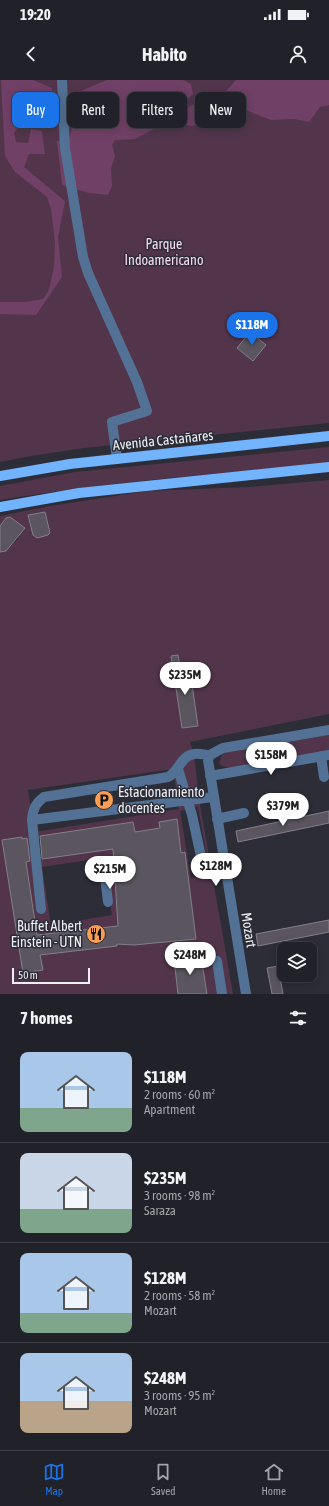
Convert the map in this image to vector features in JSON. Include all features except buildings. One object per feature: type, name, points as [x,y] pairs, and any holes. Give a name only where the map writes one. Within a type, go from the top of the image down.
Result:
[{"type":"main road","name":"Avenida Castañares","points":[[0,476],[70,464],[329,436]]},
{"type":"main road","points":[[0,507],[79,493],[329,466]]},
{"type":"street","points":[[62,80],[65,148],[83,257],[88,273],[137,382],[147,411],[112,422],[117,459]]},
{"type":"street","points":[[41,909],[32,811],[36,803],[44,797],[168,777],[174,774],[186,757],[194,754],[210,755],[223,748],[329,730]]},
{"type":"street","name":"Mozart","points":[[210,755],[208,760],[213,797],[246,994]]},
{"type":"street","points":[[210,776],[325,755],[324,777]]},
{"type":"street","points":[[178,769],[188,801],[202,861]]},
{"type":"street","points":[[32,820],[213,797]]},
{"type":"street","points":[[217,819],[244,814]]},
{"type":"street","points":[[104,862],[108,902]]},
{"type":"street","points":[[217,961],[222,994]]},
{"type":"green space","name":"Parque Indoamericano","points":[[0,80],[329,80],[329,423],[84,448],[0,462]]},
{"type":"green space","points":[[329,447],[329,463],[123,483],[41,493],[0,500],[0,486],[75,472]]},
{"type":"green space","points":[[329,480],[329,714],[190,742],[194,754],[199,799],[233,994],[207,994],[201,956],[180,958],[179,941],[196,938],[185,852],[113,859],[120,944],[171,941],[178,994],[0,994],[0,552],[6,551],[20,536],[15,532],[0,526],[0,516],[50,506],[147,491],[249,487]],"holes":[[[45,512],[50,533],[37,538],[33,535],[28,515]],[[178,655],[182,678],[191,677],[198,726],[182,728],[171,657]],[[173,769],[179,809],[35,832],[28,790]],[[198,807],[210,875],[191,878],[180,811]],[[177,819],[180,845],[112,849],[111,844],[107,850],[41,859],[37,837],[133,822],[135,832],[160,828],[159,822]],[[22,837],[42,969],[23,972],[2,840]],[[102,858],[112,915],[51,925],[42,867]]]},
{"type":"green space","points":[[329,735],[329,751],[231,768],[222,766],[219,763],[222,755],[226,752]]},
{"type":"shaded area","points":[[1,80],[33,80],[52,88],[53,92],[12,92],[12,128],[18,128],[14,133],[16,142],[28,143],[31,129],[42,131],[45,154],[29,154],[24,167],[65,201],[58,237],[62,277],[36,315],[0,314],[0,302],[25,302],[43,299],[49,290],[54,266],[55,243],[51,209],[47,197],[15,172],[5,156]]},
{"type":"shaded area","points":[[107,80],[183,80],[191,84],[193,94],[187,99],[187,92],[127,92],[127,128],[160,128],[154,129],[135,139],[115,140],[112,145],[115,156],[111,169],[112,186],[108,195],[89,193],[62,185],[57,141],[70,138],[72,128],[119,128],[119,92],[78,92]]},
{"type":"shaded area","points":[[236,80],[329,80],[329,105],[320,107],[309,122],[294,119],[271,120],[246,110],[246,92],[225,92]]},
{"type":"shaded area","points":[[67,97],[67,120],[59,117],[59,100]]},
{"type":"shaded area","points":[[194,104],[195,125],[187,125],[187,108]]},
{"type":"place","name":"Estacionamiento docentes","points":[[104,800]]},
{"type":"place","name":"Buffet Albert Einstein - UTN","points":[[96,934]]}]
